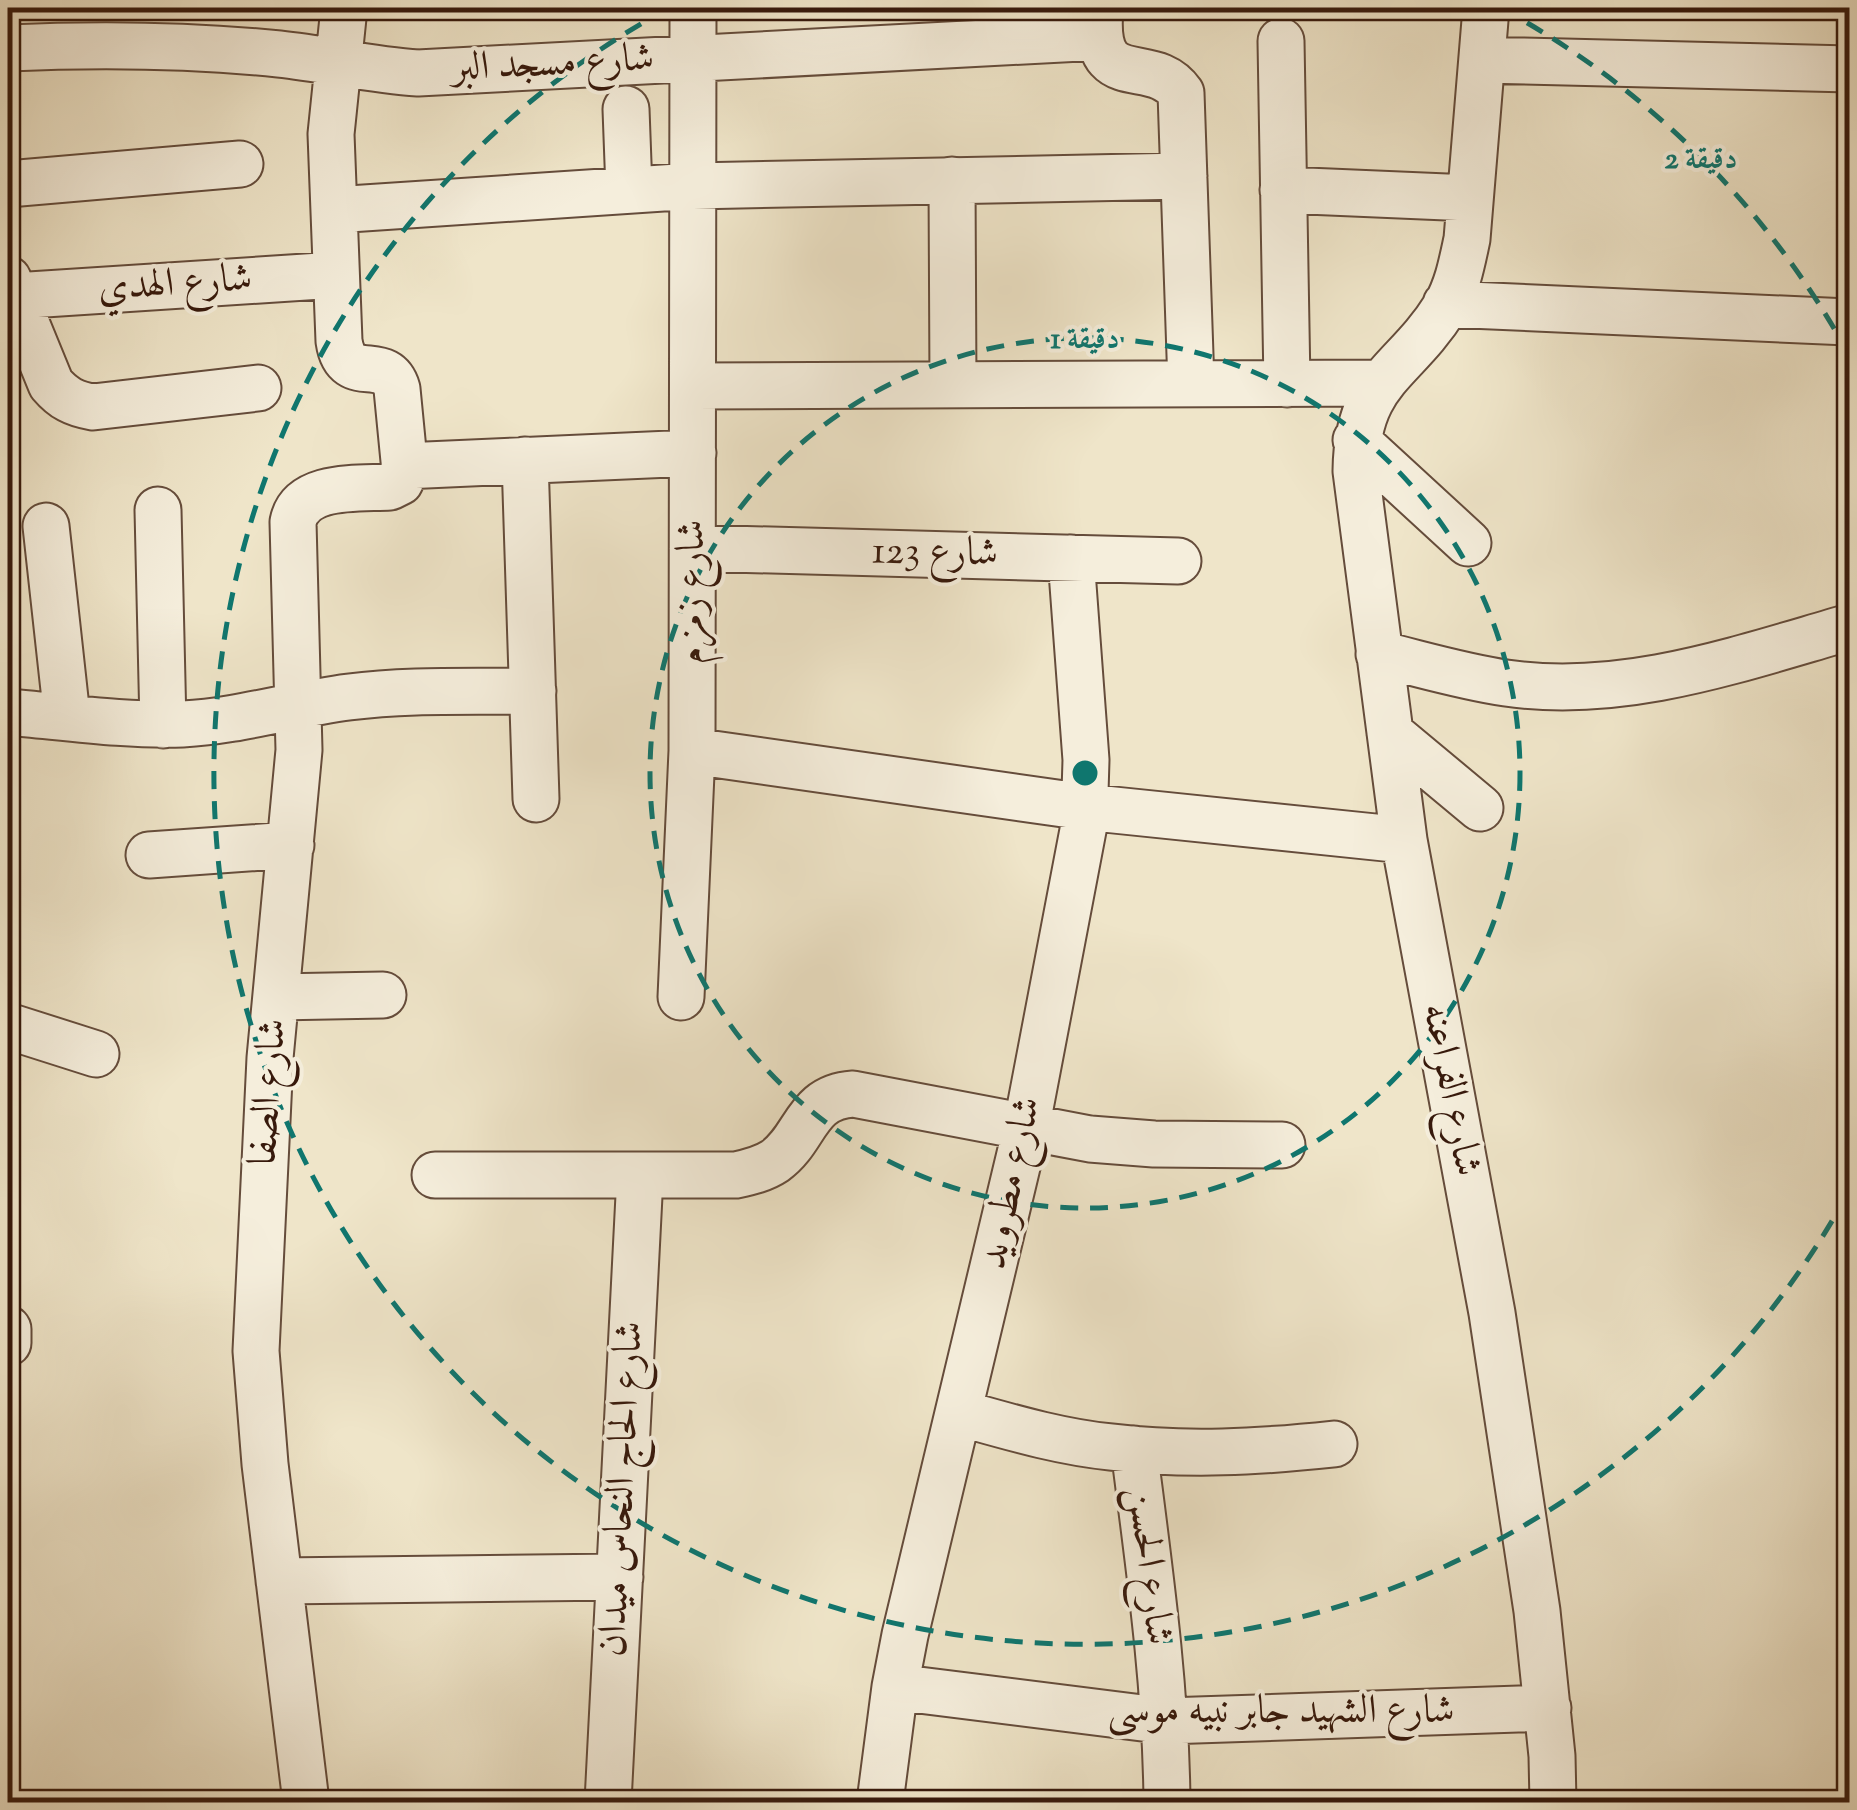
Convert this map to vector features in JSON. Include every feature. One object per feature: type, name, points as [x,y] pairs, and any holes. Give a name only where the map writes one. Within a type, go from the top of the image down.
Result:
[{"type":"street","points":[[344,8],[330,134],[342,356],[353,367],[382,370],[393,376],[404,466],[693,453]]},
{"type":"street","name":"شارع زمزم","points":[[681,997],[692,751],[692,8]]},
{"type":"street","points":[[1486,8],[1460,273],[1446,304],[1848,322]]},
{"type":"street","points":[[1100,22],[1104,52],[1114,64],[1128,72],[1159,73],[1172,80],[1181,93],[1191,384]]},
{"type":"street","name":"شارع مسجد البر","points":[[8,48],[56,27],[391,71],[444,72],[1100,22]]},
{"type":"street","points":[[1281,41],[1287,384]]},
{"type":"street","points":[[1482,60],[1850,69]]},
{"type":"street","points":[[626,108],[629,190]]},
{"type":"street","points":[[8,184],[240,164]]},
{"type":"street","points":[[334,210],[693,186],[1184,176]]},
{"type":"street","points":[[952,180],[953,385]]},
{"type":"street","points":[[1283,190],[1470,198]]},
{"type":"street","name":"شارع الهدي","points":[[11,288],[336,274]]},
{"type":"street","points":[[11,288],[50,384],[76,404],[92,406],[258,388]]},
{"type":"street","name":"شارع الفراعنه","points":[[1446,304],[1364,410],[1356,440],[1356,472],[1404,840],[1492,1313],[1538,1611],[1553,1802]]},
{"type":"street","points":[[693,386],[1381,384]]},
{"type":"street","points":[[1356,440],[1468,543]]},
{"type":"street","points":[[525,460],[536,800]]},
{"type":"street","name":"شارع الصفا","points":[[306,1802],[259,1408],[256,1351],[269,1076],[300,706],[295,513],[316,494],[396,485],[404,477],[404,466]]},
{"type":"street","points":[[158,510],[162,724]]},
{"type":"street","points":[[46,526],[67,717]]},
{"type":"street","name":"شارع 123","points":[[693,548],[1178,560]]},
{"type":"street","name":"شارع مطرويد","points":[[880,1802],[895,1687],[1026,1129],[1086,807],[1071,558]]},
{"type":"street","points":[[1380,654],[1506,683],[1568,687],[1666,678],[1850,627]]},
{"type":"street","points":[[8,712],[162,724],[226,720],[372,694],[532,691]]},
{"type":"street","points":[[1390,733],[1480,808]]},
{"type":"street","points":[[692,751],[1086,807],[1404,840]]},
{"type":"street","points":[[150,855],[291,845]]},
{"type":"street","points":[[276,996],[383,995]]},
{"type":"street","points":[[8,1028],[96,1054]]},
{"type":"street","points":[[435,1176],[736,1175],[774,1162],[789,1148],[820,1104],[836,1095],[853,1094],[1090,1139],[1282,1145]]},
{"type":"street","name":"شارع الحاج النحاس ميدان","points":[[608,1802],[640,1176]]},
{"type":"street","points":[[8,1330],[8,1343]]},
{"type":"street","points":[[960,1413],[1034,1433],[1134,1449],[1259,1452],[1334,1444]]},
{"type":"street","name":"شارع الحسن","points":[[1134,1449],[1166,1721],[1167,1802]]},
{"type":"street","points":[[280,1581],[620,1577]]},
{"type":"street","name":"شارع الشهيد جابر نبيه موسى","points":[[895,1687],[1166,1721],[1548,1708]]}]
